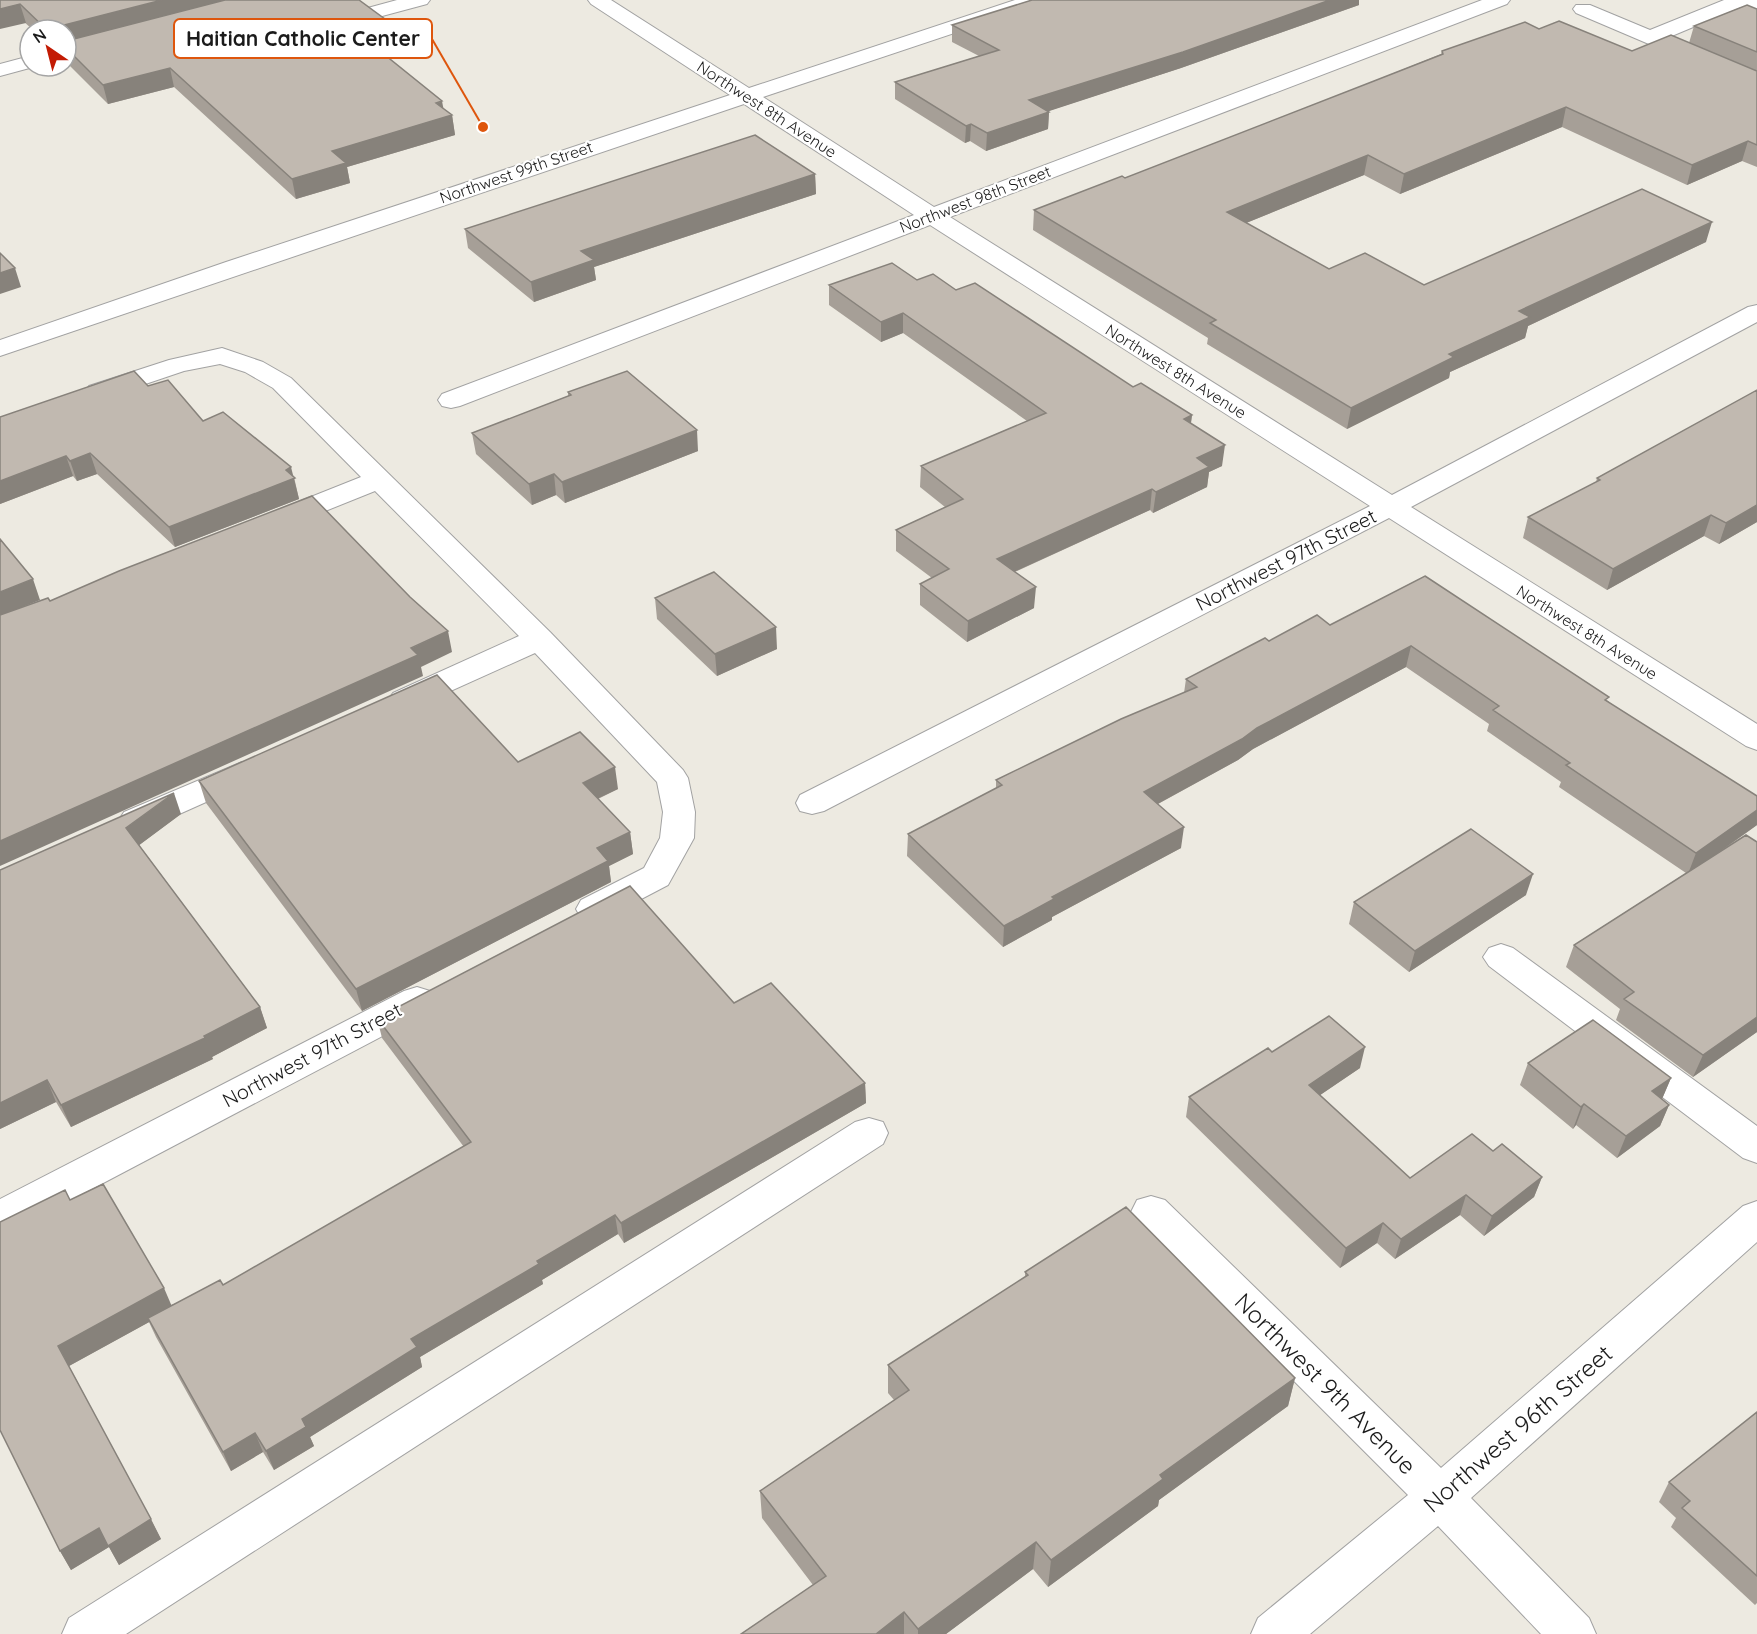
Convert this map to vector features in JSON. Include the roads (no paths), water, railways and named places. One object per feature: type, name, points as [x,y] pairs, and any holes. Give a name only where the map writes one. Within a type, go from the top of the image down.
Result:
[{"type":"street","points":[[371,13],[420,0]]},
{"type":"street","name":"Northwest 8th Avenue","points":[[598,0],[932,216],[1757,739]]},
{"type":"street","name":"Northwest 99th Street","points":[[0,348],[745,95],[1034,0]]},
{"type":"street","name":"Northwest 98th Street","points":[[451,400],[1500,0]]},
{"type":"street","points":[[1649,38],[1741,0],[1757,7]]},
{"type":"street","points":[[1583,9],[1757,84]]},
{"type":"street","points":[[0,70],[18,65]]},
{"type":"street","name":"Northwest 97th Street","points":[[812,803],[1390,507],[1757,312]]},
{"type":"street","points":[[78,399],[177,365],[222,356],[254,367],[282,383],[539,639],[672,778],[679,812],[677,838],[656,876],[561,926]]},
{"type":"street","points":[[256,528],[379,480]]},
{"type":"street","points":[[378,712],[539,639]]},
{"type":"street","points":[[108,833],[270,760]]},
{"type":"street","points":[[1501,957],[1757,1147]]},
{"type":"street","name":"Northwest 97th Street","points":[[0,1218],[444,986]]},
{"type":"street","points":[[84,1634],[869,1133]]},
{"type":"street","name":"Northwest 9th Avenue","points":[[1151,1212],[1440,1497],[1573,1634]]},
{"type":"street","name":"Northwest 96th Street","points":[[1274,1634],[1440,1497],[1757,1218]]},
{"type":"place","name":"Haitian Catholic Center","points":[[483,127]]}]
